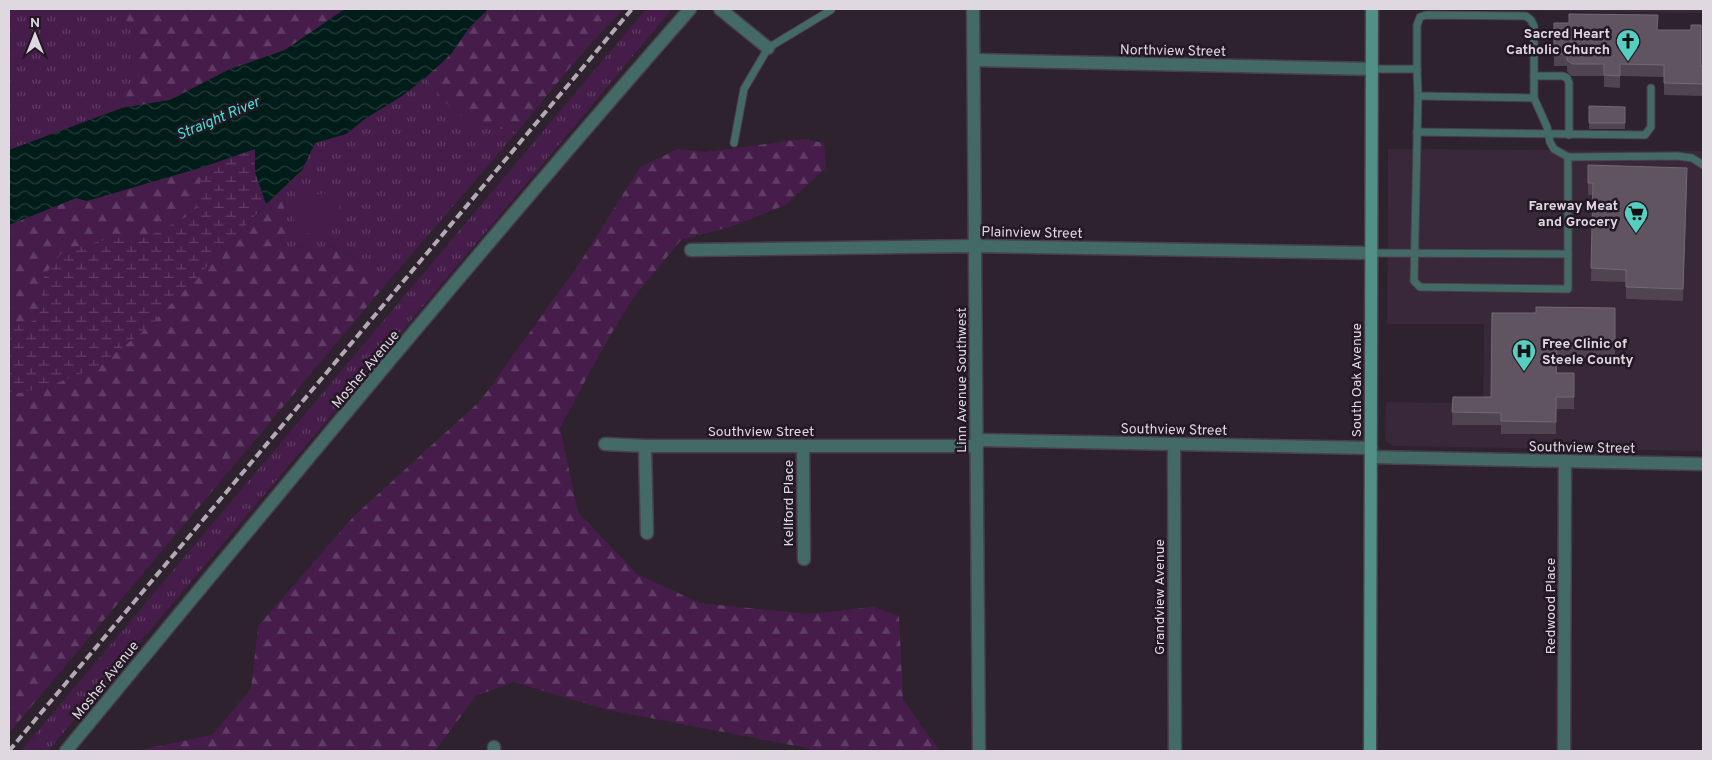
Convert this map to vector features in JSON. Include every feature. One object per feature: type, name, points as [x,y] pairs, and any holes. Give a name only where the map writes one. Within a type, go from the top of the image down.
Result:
[{"type":"main road","name":"South Oak Avenue","points":[[1370,751],[1372,9]]},
{"type":"street","name":"Mosher Avenue","points":[[66,751],[167,627],[569,148],[690,9]]},
{"type":"street","points":[[720,9],[768,48]]},
{"type":"street","name":"Linn Avenue Southwest","points":[[973,9],[979,751]]},
{"type":"street","name":"Northview Street","points":[[974,60],[1372,69]]},
{"type":"street","name":"Plainview Street","points":[[691,250],[975,246],[1372,253]]},
{"type":"street","name":"Southview Street","points":[[605,444],[646,446],[977,443],[1174,444],[1565,461],[1703,464]]},
{"type":"street","name":"Grandview Avenue","points":[[1174,444],[1175,751]]},
{"type":"street","points":[[646,446],[647,533]]},
{"type":"street","name":"Kellford Place","points":[[803,446],[804,560]]},
{"type":"street","name":"Redwood Place","points":[[1564,751],[1565,461]]},
{"type":"lane","points":[[734,143],[744,89],[768,48],[831,10]]},
{"type":"lane","points":[[1568,156],[1568,289],[1420,287],[1414,281],[1418,96],[1417,24],[1420,17],[1426,15],[1526,16],[1531,20],[1534,26],[1534,98],[1547,127],[1547,134],[1554,149],[1568,156],[1677,156],[1692,158],[1703,165]]},
{"type":"lane","points":[[1372,69],[1417,69]]},
{"type":"lane","points":[[1534,76],[1563,76],[1567,78],[1569,83],[1569,135]]},
{"type":"lane","points":[[1417,132],[1645,136],[1651,127],[1651,88]]},
{"type":"lane","points":[[1418,96],[1534,98]]},
{"type":"lane","points":[[1372,253],[1568,254]]},
{"type":"shaded area","points":[[1389,9],[1703,9],[1703,13]]},
{"type":"shaded area","points":[[1388,149],[1703,151],[1703,451],[1393,446],[1385,440],[1386,402],[1483,403],[1484,324],[1387,324]]},
{"type":"green space","points":[[9,9],[121,9],[136,42],[135,69],[122,108],[9,150]]},
{"type":"green space","points":[[121,9],[345,9],[285,50],[228,70],[170,100],[122,108],[135,69],[136,42]]},
{"type":"green space","points":[[488,9],[623,9],[576,60],[517,132],[469,122],[447,104],[425,78],[451,54],[469,28]]},
{"type":"green space","points":[[646,9],[672,9],[48,751],[21,751]]},
{"type":"green space","points":[[425,78],[447,104],[469,122],[517,132],[386,284],[353,258],[334,248],[315,245],[284,246],[287,217],[279,192],[302,170],[315,143],[346,134]]},
{"type":"green space","points":[[803,139],[824,143],[826,168],[785,205],[736,225],[681,240],[634,297],[605,344],[560,428],[578,512],[637,574],[700,603],[808,614],[873,607],[899,616],[903,700],[940,751],[811,751],[807,748],[608,710],[513,682],[476,696],[435,751],[135,751],[212,735],[251,689],[258,626],[353,517],[480,401],[579,264],[640,167],[678,149],[705,152]]},
{"type":"green space","points":[[256,148],[255,172],[266,204],[146,329],[97,367],[47,387],[9,395],[9,324],[30,323],[40,312],[44,276],[62,252],[111,238],[149,236],[196,212],[203,167]]},
{"type":"green space","points":[[203,167],[196,212],[149,236],[111,238],[44,276],[40,312],[30,323],[9,324],[9,225],[76,198],[87,200]]},
{"type":"green space","points":[[350,183],[331,222],[316,232],[291,234],[294,224],[295,192],[310,195],[323,194]]},
{"type":"green space","points":[[279,192],[287,217],[285,246],[315,245],[334,249],[353,258],[386,284],[9,733],[9,395],[47,387],[146,329]]},
{"type":"water","name":"Straight River","points":[[345,9],[488,9],[469,28],[451,54],[402,96],[366,118],[346,134],[315,143],[302,170],[266,204],[255,172],[255,149],[203,167],[87,201],[76,198],[9,225],[9,150],[122,108],[170,100],[228,70],[285,50]]},
{"type":"building","name":"Sacred Heart Catholic Church","points":[[1569,14],[1658,15],[1657,30],[1691,30],[1691,25],[1701,25],[1703,84],[1664,83],[1664,65],[1620,64],[1620,76],[1604,75],[1604,64],[1572,64],[1567,60],[1567,54],[1554,54],[1554,23],[1569,23]]},
{"type":"building","points":[[1589,106],[1625,107],[1625,123],[1589,123]]},
{"type":"building","points":[[1588,165],[1687,168],[1683,289],[1626,287],[1626,270],[1591,268],[1593,183],[1588,183]]},
{"type":"building","name":"Free Clinic of Steele County","points":[[1536,307],[1615,308],[1615,347],[1557,347],[1556,373],[1574,373],[1574,397],[1556,397],[1556,422],[1501,421],[1501,413],[1452,412],[1453,397],[1491,397],[1492,313],[1536,313]]},
{"type":"railway","points":[[9,751],[632,9]]},
{"type":"place","name":"Sacred Heart Catholic Church","points":[[1628,62]]},
{"type":"place","name":"Fareway Meat and Grocery","points":[[1636,234]]},
{"type":"place","name":"Free Clinic of Steele County","points":[[1524,372]]}]
